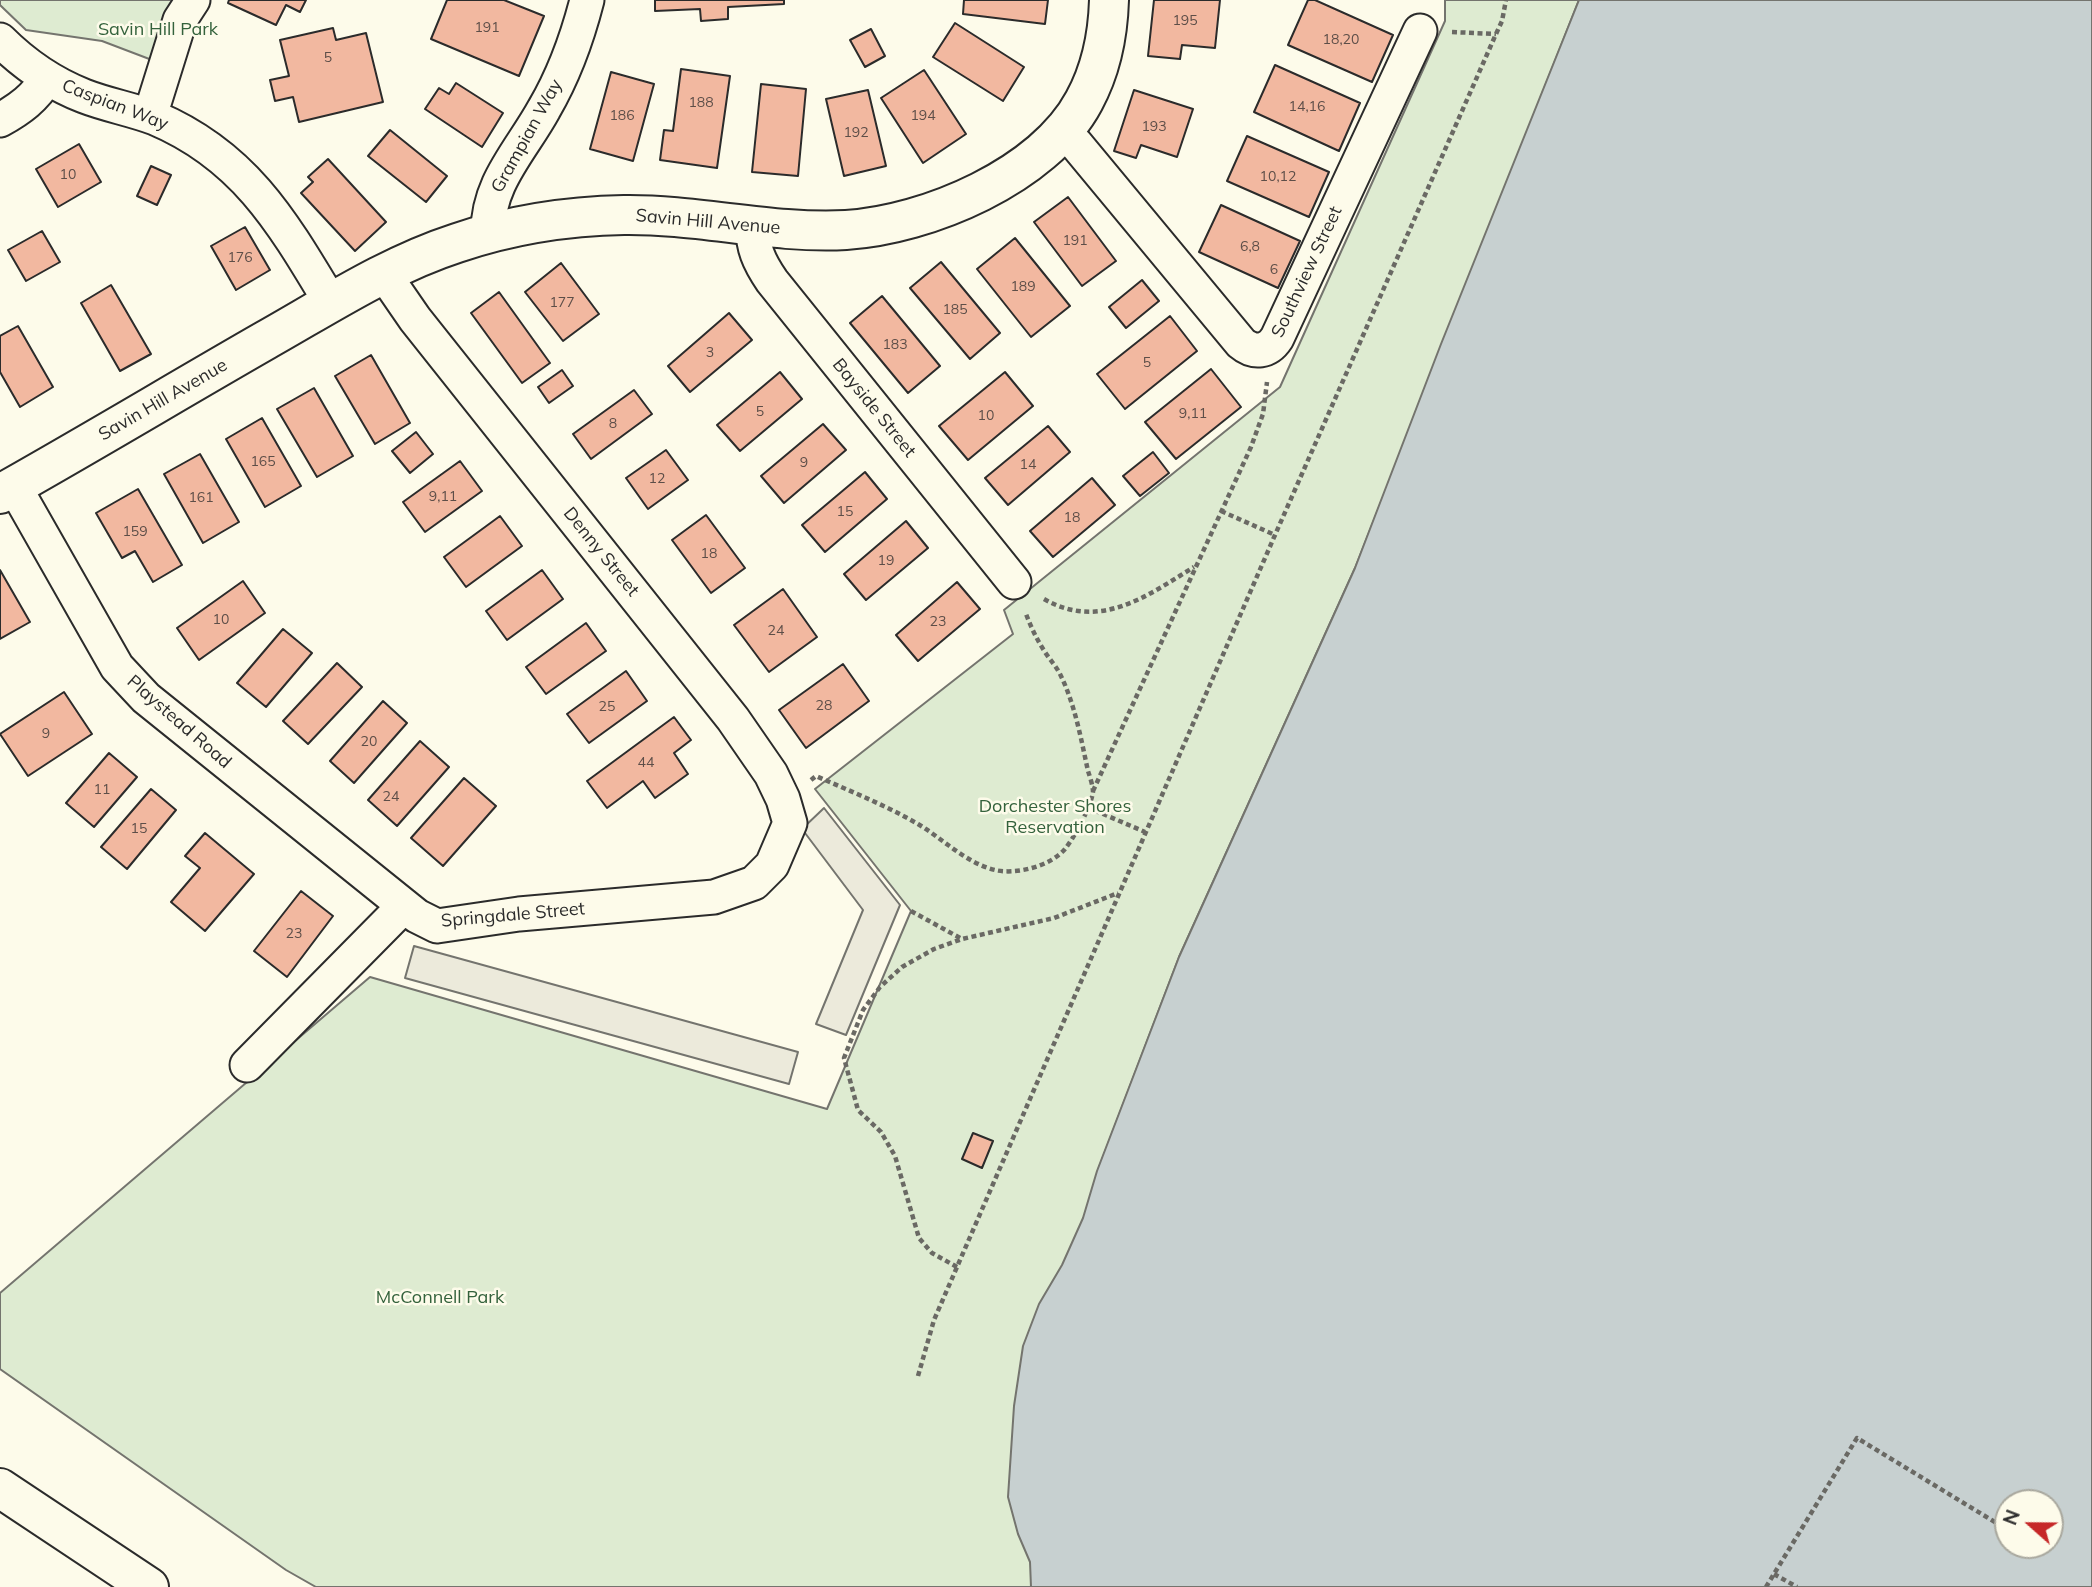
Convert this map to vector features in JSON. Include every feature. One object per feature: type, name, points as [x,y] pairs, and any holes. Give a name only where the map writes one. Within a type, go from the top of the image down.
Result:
[{"type":"main road","name":"Savin Hill Avenue","points":[[7,490],[331,303],[432,251],[488,234],[556,221],[621,215],[654,215],[753,225],[847,230],[899,222],[977,192],[1006,177],[1031,159],[1062,131],[1084,101],[1093,81],[1105,39],[1109,0]]},
{"type":"main road","points":[[0,1488],[149,1587]]},
{"type":"street","points":[[150,116],[180,20],[193,0]]},
{"type":"street","name":"Grampian Way","points":[[488,234],[491,202],[500,176],[530,134],[558,83],[587,0]]},
{"type":"street","name":"Southview Street","points":[[1062,131],[1076,144],[1241,343],[1250,349],[1262,350],[1270,347],[1277,338],[1420,31]]},
{"type":"street","name":"Caspian Way","points":[[0,40],[16,56],[47,78],[86,96],[150,116],[207,146],[248,181],[268,205],[331,303]]},
{"type":"street","points":[[0,120],[27,104],[39,92],[47,78]]},
{"type":"street","name":"Bayside Street","points":[[753,225],[756,255],[772,281],[1014,582]]},
{"type":"street","name":"Denny Street","points":[[384,274],[415,319],[713,692],[771,774],[783,799],[790,823],[782,843]]},
{"type":"street","name":"Playstead Road","points":[[7,490],[117,667],[131,684],[403,907]]},
{"type":"street","name":"Springdale Street","points":[[403,907],[437,926],[519,915],[713,897],[754,883],[772,865],[782,843]]},
{"type":"street","points":[[247,1065],[403,907]]},
{"type":"path","points":[[918,1376],[934,1320],[1145,832],[1502,21],[1506,0]]},
{"type":"path","points":[[783,799],[816,776],[918,825],[980,864],[1006,872],[1048,862],[1062,852],[1074,836],[1264,414],[1268,393],[1262,350]]},
{"type":"path","points":[[1221,511],[1275,535]]},
{"type":"path","points":[[1014,582],[1052,604],[1080,611],[1103,611],[1142,599],[1194,567]]},
{"type":"path","points":[[1014,582],[1031,628],[1066,689],[1080,730],[1093,792]]},
{"type":"path","points":[[1087,807],[1145,832]]},
{"type":"path","points":[[957,1267],[932,1253],[919,1238],[895,1156],[881,1132],[858,1110],[844,1058],[863,1010],[880,986],[902,967],[934,949],[962,939],[1054,918],[1119,893]]},
{"type":"path","points":[[911,911],[962,939]]},
{"type":"path","points":[[1766,1587],[1857,1438],[1994,1522]]},
{"type":"path","points":[[1774,1574],[1797,1587]]},
{"type":"green space","name":"Savin Hill Park","points":[[0,0],[210,0],[173,68],[102,41],[26,30],[0,5]]},
{"type":"green space","points":[[1445,0],[1579,0],[1355,568],[1179,957],[1098,1170],[1396,1587],[316,1587],[286,1570],[0,1369],[0,1293],[370,977],[827,1109],[911,911],[815,789],[1013,634],[1004,610],[1280,387],[1445,21]]},
{"type":"shaded area","points":[[1579,0],[2092,0],[2092,1587],[1031,1587],[1030,1562],[1018,1534],[1008,1497],[1014,1406],[1023,1346],[1039,1304],[1062,1265],[1083,1218],[1097,1171],[1179,957],[1355,568],[1441,344]]},
{"type":"shaded area","points":[[824,808],[900,905],[846,1035],[816,1024],[863,910],[802,829]]},
{"type":"shaded area","points":[[414,946],[798,1052],[789,1084],[405,978]]},
{"type":"building","points":[[229,0],[306,0],[300,12],[286,5],[276,25],[228,3]]},
{"type":"building","points":[[447,0],[504,0],[544,16],[519,76],[431,39]]},
{"type":"building","points":[[655,0],[784,0],[784,4],[728,7],[728,19],[701,21],[700,9],[655,11]]},
{"type":"building","points":[[964,0],[1048,0],[1045,24],[963,14]]},
{"type":"building","points":[[1154,0],[1220,0],[1215,48],[1182,45],[1180,59],[1148,56]]},
{"type":"building","points":[[1308,0],[1315,0],[1393,35],[1372,82],[1288,45]]},
{"type":"building","points":[[955,23],[1024,67],[1003,101],[933,57]]},
{"type":"building","points":[[333,28],[336,40],[366,33],[383,102],[299,122],[293,97],[275,101],[270,80],[289,76],[280,40]]},
{"type":"building","points":[[871,29],[885,56],[865,67],[850,40]]},
{"type":"building","points":[[1275,65],[1360,103],[1339,151],[1254,112]]},
{"type":"building","points":[[681,69],[730,76],[717,168],[660,160],[664,130],[673,131]]},
{"type":"building","points":[[924,70],[966,134],[923,163],[881,98]]},
{"type":"building","points":[[611,72],[654,84],[633,161],[590,149]]},
{"type":"building","points":[[456,83],[503,113],[482,147],[425,109],[439,88],[449,94]]},
{"type":"building","points":[[761,84],[806,89],[798,176],[752,172]]},
{"type":"building","points":[[868,90],[886,166],[844,176],[826,99]]},
{"type":"building","points":[[1134,90],[1193,109],[1177,157],[1141,145],[1136,158],[1114,151]]},
{"type":"building","points":[[390,130],[447,176],[426,202],[368,156]]},
{"type":"building","points":[[1247,136],[1329,172],[1309,217],[1227,181]]},
{"type":"building","points":[[79,144],[101,182],[58,207],[36,169]]},
{"type":"building","points":[[328,159],[386,222],[355,251],[301,193],[313,182],[308,177]]},
{"type":"building","points":[[151,166],[171,175],[157,205],[137,196]]},
{"type":"building","points":[[1068,197],[1116,261],[1082,286],[1034,222]]},
{"type":"building","points":[[1221,205],[1300,241],[1278,288],[1199,252]]},
{"type":"building","points":[[245,227],[270,270],[236,290],[211,246]]},
{"type":"building","points":[[42,231],[60,262],[26,281],[8,250]]},
{"type":"building","points":[[1015,238],[1070,306],[1031,337],[977,269]]},
{"type":"building","points":[[941,262],[1000,333],[970,359],[910,288]]},
{"type":"building","points":[[561,263],[599,314],[563,341],[525,292]]},
{"type":"building","points":[[1142,280],[1159,301],[1126,328],[1109,307]]},
{"type":"building","points":[[111,285],[151,354],[120,371],[81,303]]},
{"type":"building","points":[[499,292],[550,363],[522,383],[471,313]]},
{"type":"building","points":[[882,296],[940,366],[908,393],[850,323]]},
{"type":"building","points":[[729,313],[752,340],[690,392],[668,366]]},
{"type":"building","points":[[1170,316],[1197,351],[1125,409],[1097,374]]},
{"type":"building","points":[[18,326],[53,387],[20,407],[0,372],[0,336]]},
{"type":"building","points":[[371,355],[410,423],[375,444],[335,376]]},
{"type":"building","points":[[1211,369],[1241,407],[1176,459],[1145,422]]},
{"type":"building","points":[[562,370],[573,386],[549,403],[538,387]]},
{"type":"building","points":[[780,372],[802,399],[740,451],[717,425]]},
{"type":"building","points":[[1005,372],[1033,406],[968,460],[939,426]]},
{"type":"building","points":[[314,388],[353,456],[317,477],[277,409]]},
{"type":"building","points":[[634,390],[652,414],[591,459],[573,434]]},
{"type":"building","points":[[262,418],[301,486],[265,507],[226,439]]},
{"type":"building","points":[[823,424],[846,450],[784,503],[761,476]]},
{"type":"building","points":[[1048,426],[1070,452],[1008,505],[985,478]]},
{"type":"building","points":[[416,432],[433,454],[410,473],[392,451]]},
{"type":"building","points":[[666,450],[688,480],[648,509],[626,478]]},
{"type":"building","points":[[1153,452],[1169,473],[1140,496],[1123,476]]},
{"type":"building","points":[[200,454],[239,522],[203,543],[164,474]]},
{"type":"building","points":[[460,461],[482,491],[425,532],[403,502]]},
{"type":"building","points":[[865,472],[887,499],[825,552],[802,525]]},
{"type":"building","points":[[1092,478],[1115,505],[1053,557],[1030,531]]},
{"type":"building","points":[[138,489],[182,565],[153,582],[135,551],[122,558],[96,513]]},
{"type":"building","points":[[706,515],[745,568],[711,593],[672,540]]},
{"type":"building","points":[[500,516],[522,546],[466,587],[444,557]]},
{"type":"building","points":[[906,521],[928,548],[866,600],[844,574]]},
{"type":"building","points":[[0,570],[30,622],[0,639]]},
{"type":"building","points":[[542,570],[563,599],[507,640],[486,611]]},
{"type":"building","points":[[243,581],[265,613],[199,660],[177,628]]},
{"type":"building","points":[[957,582],[980,609],[918,661],[896,635]]},
{"type":"building","points":[[783,589],[817,637],[769,672],[734,625]]},
{"type":"building","points":[[586,623],[606,651],[546,694],[526,667]]},
{"type":"building","points":[[283,629],[312,653],[266,707],[237,683]]},
{"type":"building","points":[[337,663],[362,687],[308,744],[283,721]]},
{"type":"building","points":[[843,664],[869,701],[806,748],[779,710]]},
{"type":"building","points":[[626,671],[647,701],[589,743],[567,714]]},
{"type":"building","points":[[64,692],[92,734],[28,776],[0,734]]},
{"type":"building","points":[[383,701],[407,723],[354,783],[330,761]]},
{"type":"building","points":[[674,717],[691,740],[674,753],[688,774],[655,798],[643,781],[607,808],[587,781]]},
{"type":"building","points":[[420,741],[449,767],[397,826],[368,800]]},
{"type":"building","points":[[109,753],[137,777],[94,827],[66,803]]},
{"type":"building","points":[[464,778],[496,806],[443,866],[411,838]]},
{"type":"building","points":[[151,789],[176,810],[127,869],[101,847]]},
{"type":"building","points":[[205,833],[254,874],[205,931],[171,902],[200,868],[185,856]]},
{"type":"building","points":[[301,891],[333,916],[287,977],[254,951]]},
{"type":"building","points":[[973,1133],[993,1141],[982,1168],[962,1159]]},
{"type":"park label","name":"Dorchester Shores Reservation","points":[[1055,817]]},
{"type":"park label","name":"McConnell Park","points":[[440,1298]]}]
